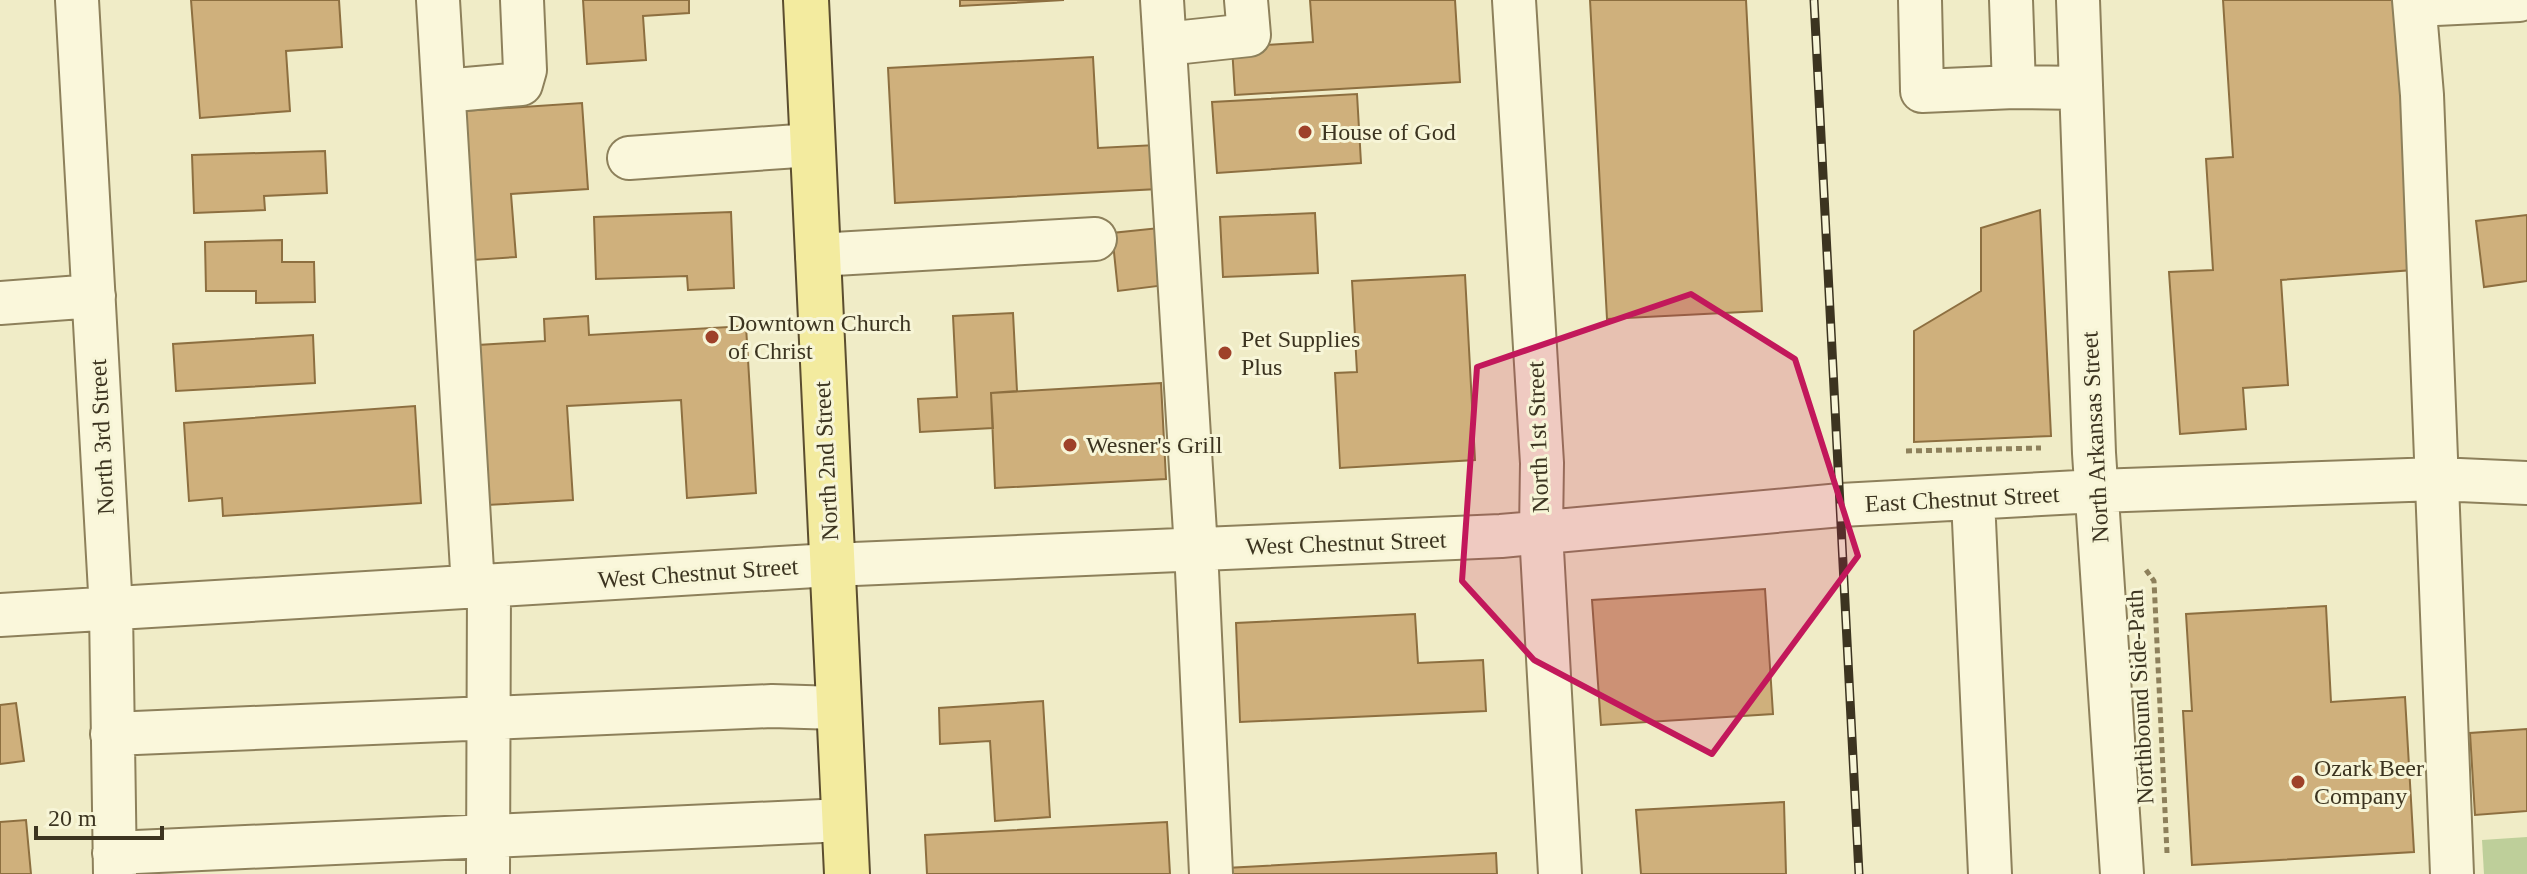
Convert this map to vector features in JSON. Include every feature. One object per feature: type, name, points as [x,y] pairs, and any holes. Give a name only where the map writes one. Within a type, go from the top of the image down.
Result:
[{"type":"main road","name":"North 2nd Street","points":[[806,0],[847,874]]},
{"type":"street","name":"North 3rd Street","points":[[77,0],[111,610],[114,864]]},
{"type":"street","points":[[438,0],[490,718],[488,856]]},
{"type":"street","points":[[444,91],[521,84],[525,70],[522,0]]},
{"type":"street","points":[[1162,0],[1196,549],[1211,874]]},
{"type":"street","points":[[1165,44],[1249,35],[1246,0]]},
{"type":"street","name":"North 1st Street","points":[[1514,0],[1542,463],[1541,532],[1560,874]]},
{"type":"street","points":[[1920,0],[1922,91],[2081,88]]},
{"type":"street","points":[[2011,0],[2014,87]]},
{"type":"street","name":"North Arkansas Street","points":[[2078,0],[2097,491],[2122,874]]},
{"type":"street","points":[[2452,874],[2422,95],[2414,2],[2519,0]]},
{"type":"street","points":[[629,158],[812,145]]},
{"type":"street","points":[[817,255],[1095,239]]},
{"type":"street","points":[[0,303],[94,296]]},
{"type":"street","name":"East Chestnut Street","points":[[1541,532],[1841,505],[2097,491],[2437,479],[2527,483]]},
{"type":"street","points":[[1973,499],[1990,874]]},
{"type":"street","name":"West Chestnut Street","points":[[0,615],[831,565],[1541,532]]},
{"type":"street","points":[[112,734],[772,706],[838,708]]},
{"type":"street","points":[[114,864],[488,856],[844,820]]},
{"type":"path","name":"Northbound Side-Path","points":[[2142,563],[2154,581],[2167,858]]},
{"type":"highlighted area","points":[[1691,294],[1795,359],[1858,556],[1712,754],[1534,660],[1462,581],[1477,367]]},
{"type":"green space","points":[[2527,837],[2527,874],[2484,874],[2482,840]]},
{"type":"building","points":[[191,0],[339,0],[342,47],[286,51],[290,111],[200,118]]},
{"type":"building","points":[[583,0],[689,0],[689,13],[643,16],[646,60],[587,64]]},
{"type":"building","points":[[960,0],[1064,0],[960,6]]},
{"type":"building","points":[[1310,0],[1455,0],[1460,82],[1235,95],[1232,47],[1313,42]]},
{"type":"building","points":[[1590,0],[1746,0],[1762,311],[1607,319]]},
{"type":"building","points":[[2223,0],[2394,0],[2413,270],[2281,280],[2288,385],[2243,388],[2246,429],[2180,434],[2169,272],[2213,270],[2206,159],[2233,157]]},
{"type":"building","points":[[1093,57],[1098,148],[1156,145],[1158,189],[895,203],[888,68]]},
{"type":"building","points":[[1357,94],[1361,163],[1217,173],[1212,102]]},
{"type":"building","points":[[582,103],[588,189],[511,194],[516,257],[473,260],[463,111]]},
{"type":"building","points":[[325,151],[327,193],[264,196],[265,210],[194,213],[192,155]]},
{"type":"building","points":[[2040,210],[2051,436],[1914,442],[1914,331],[1981,291],[1981,228]]},
{"type":"building","points":[[731,212],[734,288],[688,290],[687,276],[596,279],[594,217]]},
{"type":"building","points":[[1315,213],[1318,273],[1223,277],[1220,217]]},
{"type":"building","points":[[2527,215],[2527,281],[2484,287],[2476,221]]},
{"type":"building","points":[[1159,228],[1166,285],[1118,291],[1112,233]]},
{"type":"building","points":[[282,240],[282,262],[314,262],[315,302],[256,303],[256,291],[206,291],[205,242]]},
{"type":"building","points":[[1465,275],[1475,460],[1340,468],[1335,373],[1357,372],[1352,281]]},
{"type":"building","points":[[1013,313],[1017,391],[991,393],[993,428],[920,432],[918,399],[957,397],[953,316]]},
{"type":"building","points":[[588,316],[589,335],[746,326],[756,493],[687,498],[681,400],[567,406],[573,500],[487,505],[478,345],[545,341],[544,319]]},
{"type":"building","points":[[313,335],[315,383],[176,391],[173,344]]},
{"type":"building","points":[[1161,383],[1166,479],[995,488],[991,393]]},
{"type":"building","points":[[415,406],[421,503],[223,516],[222,498],[189,501],[184,423]]},
{"type":"building","points":[[1765,589],[1773,714],[1601,725],[1592,600]]},
{"type":"building","name":"Ozark Beer Company","points":[[2326,606],[2331,702],[2405,697],[2414,852],[2192,865],[2183,711],[2192,711],[2186,614]]},
{"type":"building","points":[[1415,614],[1418,663],[1483,660],[1486,711],[1240,722],[1236,623]]},
{"type":"building","points":[[1043,701],[1050,817],[995,821],[990,741],[940,744],[939,708]]},
{"type":"building","points":[[16,703],[24,761],[0,764],[0,705]]},
{"type":"building","points":[[2527,729],[2527,811],[2475,815],[2470,733]]},
{"type":"building","points":[[1784,802],[1786,874],[1641,874],[1636,810]]},
{"type":"building","points":[[26,820],[31,874],[0,874],[0,822]]},
{"type":"building","points":[[1167,822],[1170,874],[927,874],[925,835]]},
{"type":"building","points":[[1496,853],[1497,874],[1226,874],[1226,868]]},
{"type":"railway","points":[[1814,0],[1859,874]]},
{"type":"place","name":"House of God","points":[[1305,132]]},
{"type":"place","name":"Downtown Church of Christ","points":[[712,337]]},
{"type":"place","name":"Pet Supplies Plus","points":[[1225,353]]},
{"type":"place","name":"Wesner's Grill","points":[[1070,445]]},
{"type":"place","name":"Ozark Beer Company","points":[[2298,782]]}]
